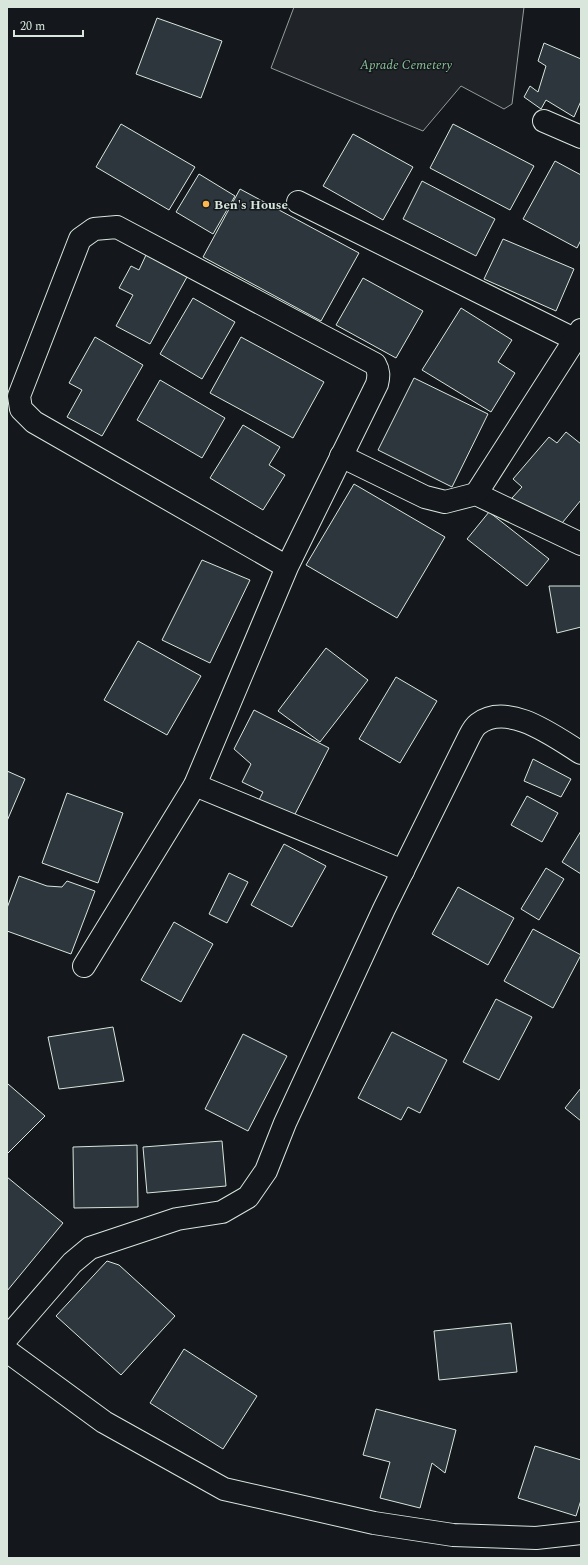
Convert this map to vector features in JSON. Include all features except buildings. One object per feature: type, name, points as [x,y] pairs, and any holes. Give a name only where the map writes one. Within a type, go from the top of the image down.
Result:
[{"type":"street","points":[[544,121],[581,137]]},
{"type":"street","points":[[298,202],[578,335],[476,494]]},
{"type":"street","points":[[84,966],[194,785],[287,567],[377,384],[378,370],[375,364],[117,227],[94,229],[80,239],[19,396],[21,409],[34,422],[287,567]]},
{"type":"street","points":[[341,456],[425,497],[445,502],[476,494],[581,544]]},
{"type":"street","points":[[7,1338],[72,1263],[90,1248],[177,1219],[222,1212],[248,1197],[266,1171],[285,1123],[403,871],[469,737],[477,725],[492,718],[503,716],[519,718],[552,735],[581,753]]},
{"type":"street","points":[[194,785],[403,871]]},
{"type":"street","points":[[7,1351],[104,1422],[224,1490],[374,1522],[453,1535],[536,1538],[581,1533]]},
{"type":"green space","name":"Aprade Cemetery","points":[[294,7],[524,7],[512,104],[504,109],[461,86],[423,131],[271,68]]},
{"type":"place","name":"Ben's House","points":[[206,204]]}]
